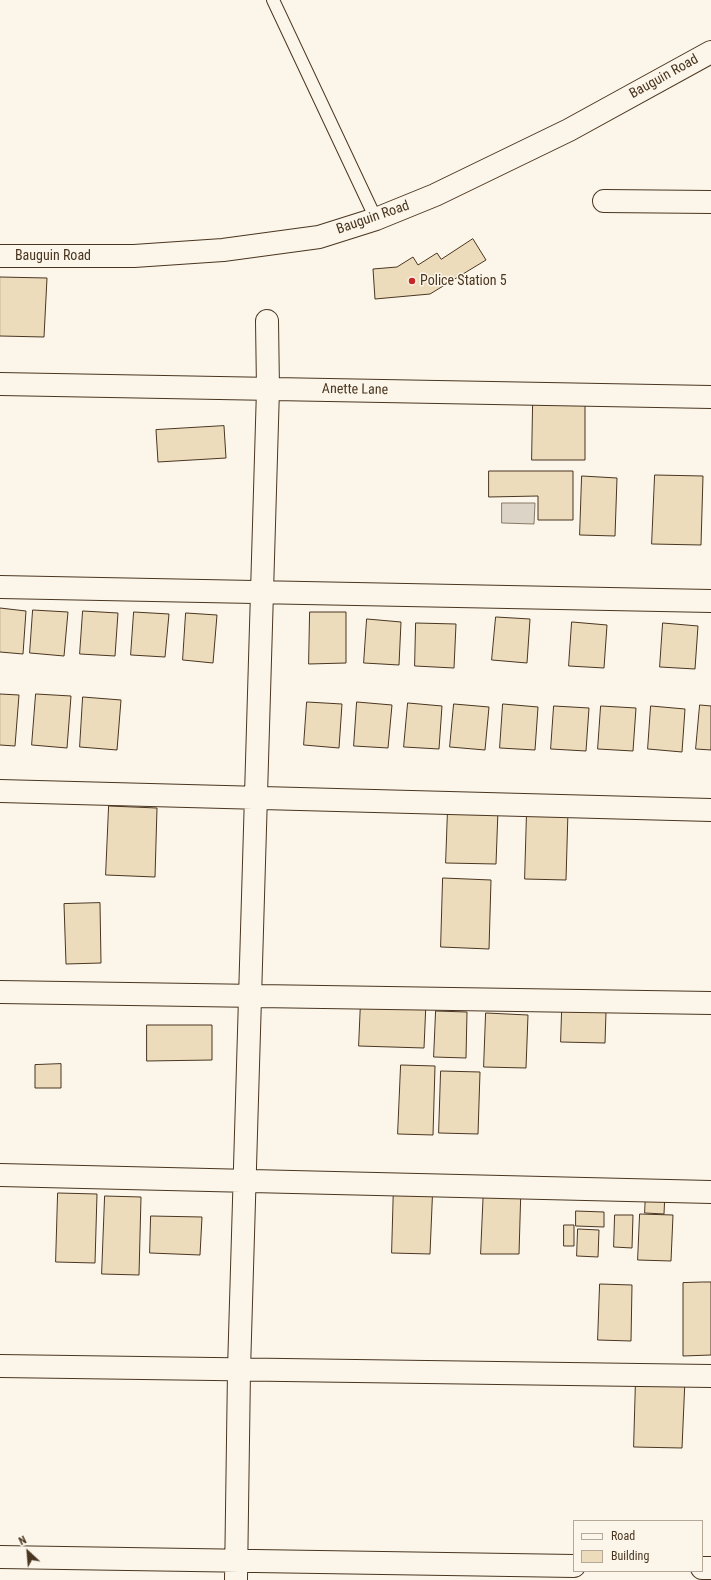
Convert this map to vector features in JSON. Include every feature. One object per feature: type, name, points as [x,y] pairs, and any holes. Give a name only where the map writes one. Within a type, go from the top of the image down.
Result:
[{"type":"street","name":"Bauguin Road","points":[[0,256],[134,256],[223,250],[319,236],[376,219],[435,196],[569,130],[711,52]]},
{"type":"street","points":[[604,201],[711,202]]},
{"type":"street","points":[[236,1570],[239,1370],[268,389],[267,321]]},
{"type":"street","name":"Anette Lane","points":[[0,384],[711,397]]},
{"type":"street","points":[[0,587],[711,601]]},
{"type":"street","points":[[0,792],[711,810]]},
{"type":"street","points":[[0,992],[711,1003]]},
{"type":"street","points":[[0,1175],[711,1192]]},
{"type":"street","points":[[0,1366],[711,1376]]},
{"type":"street","points":[[0,1557],[236,1570],[573,1566]]},
{"type":"lane","points":[[273,0],[376,219]]},
{"type":"shaded area","points":[[502,503],[535,503],[534,524],[502,523]]},
{"type":"building","name":"Police Station 5","points":[[473,239],[486,260],[430,294],[375,299],[373,269],[397,267],[413,257],[418,265],[437,253],[441,259]]},
{"type":"building","points":[[0,277],[47,278],[44,337],[0,336]]},
{"type":"building","points":[[533,404],[585,405],[585,460],[532,460]]},
{"type":"building","points":[[224,426],[226,458],[158,462],[156,430]]},
{"type":"building","points":[[489,471],[573,471],[573,520],[538,520],[538,496],[489,497]]},
{"type":"building","points":[[655,475],[703,476],[701,545],[652,544]]},
{"type":"building","points":[[582,476],[617,478],[615,536],[580,535]]},
{"type":"building","points":[[0,608],[26,611],[23,654],[0,652]]},
{"type":"building","points":[[33,610],[68,612],[64,656],[30,653]]},
{"type":"building","points":[[83,611],[118,613],[115,656],[80,654]]},
{"type":"building","points":[[134,612],[169,614],[165,657],[131,655]]},
{"type":"building","points":[[310,612],[346,612],[346,663],[309,664]]},
{"type":"building","points":[[186,613],[217,615],[213,663],[183,660]]},
{"type":"building","points":[[496,617],[530,619],[527,663],[492,660]]},
{"type":"building","points":[[367,619],[401,622],[399,665],[364,663]]},
{"type":"building","points":[[572,622],[607,625],[604,668],[569,666]]},
{"type":"building","points":[[416,623],[456,624],[454,668],[415,666]]},
{"type":"building","points":[[663,623],[698,626],[695,669],[660,667]]},
{"type":"building","points":[[0,694],[19,695],[15,746],[0,745]]},
{"type":"building","points":[[36,694],[71,696],[67,748],[32,745]]},
{"type":"building","points":[[83,697],[121,700],[117,750],[80,747]]},
{"type":"building","points":[[307,702],[342,704],[339,748],[304,745]]},
{"type":"building","points":[[357,702],[392,705],[388,748],[354,746]]},
{"type":"building","points":[[408,703],[442,706],[439,749],[404,747]]},
{"type":"building","points":[[454,704],[489,707],[485,750],[450,747]]},
{"type":"building","points":[[503,704],[538,707],[535,750],[500,748]]},
{"type":"building","points":[[700,705],[711,706],[711,750],[696,749]]},
{"type":"building","points":[[554,706],[589,708],[586,751],[551,749]]},
{"type":"building","points":[[601,706],[636,708],[633,751],[598,749]]},
{"type":"building","points":[[651,706],[685,709],[682,752],[648,749]]},
{"type":"building","points":[[109,806],[157,808],[155,877],[106,875]]},
{"type":"building","points":[[448,808],[498,810],[496,864],[446,863]]},
{"type":"building","points":[[527,810],[568,811],[566,880],[525,879]]},
{"type":"building","points":[[443,878],[491,880],[489,949],[441,947]]},
{"type":"building","points":[[100,903],[101,963],[66,964],[64,904]]},
{"type":"building","points":[[361,1000],[426,1002],[424,1048],[359,1046]]},
{"type":"building","points":[[436,1011],[467,1012],[466,1058],[434,1057]]},
{"type":"building","points":[[562,1011],[606,1012],[605,1043],[561,1042]]},
{"type":"building","points":[[486,1013],[528,1015],[526,1068],[484,1067]]},
{"type":"building","points":[[147,1025],[212,1025],[212,1060],[147,1061]]},
{"type":"building","points":[[61,1064],[61,1088],[35,1088],[35,1065]]},
{"type":"building","points":[[401,1065],[435,1066],[433,1135],[398,1134]]},
{"type":"building","points":[[441,1071],[480,1072],[478,1134],[439,1133]]},
{"type":"building","points":[[394,1181],[433,1182],[430,1254],[392,1253]]},
{"type":"building","points":[[484,1185],[521,1186],[519,1254],[481,1254]]},
{"type":"building","points":[[646,1191],[665,1192],[664,1214],[645,1213]]},
{"type":"building","points":[[58,1193],[97,1194],[95,1263],[56,1262]]},
{"type":"building","points":[[105,1196],[141,1197],[139,1275],[102,1274]]},
{"type":"building","points":[[576,1211],[604,1212],[604,1227],[576,1226]]},
{"type":"building","points":[[640,1214],[673,1215],[671,1261],[638,1260]]},
{"type":"building","points":[[615,1215],[633,1215],[632,1248],[614,1247]]},
{"type":"building","points":[[151,1216],[202,1217],[200,1255],[150,1253]]},
{"type":"building","points":[[564,1225],[574,1225],[574,1246],[564,1246]]},
{"type":"building","points":[[578,1229],[599,1230],[598,1257],[577,1256]]},
{"type":"building","points":[[711,1282],[711,1355],[683,1356],[683,1283]]},
{"type":"building","points":[[600,1284],[632,1285],[631,1341],[598,1340]]},
{"type":"building","points":[[636,1377],[685,1379],[682,1448],[634,1447]]},
{"type":"place","name":"Police Station 5","points":[[412,281]]}]
